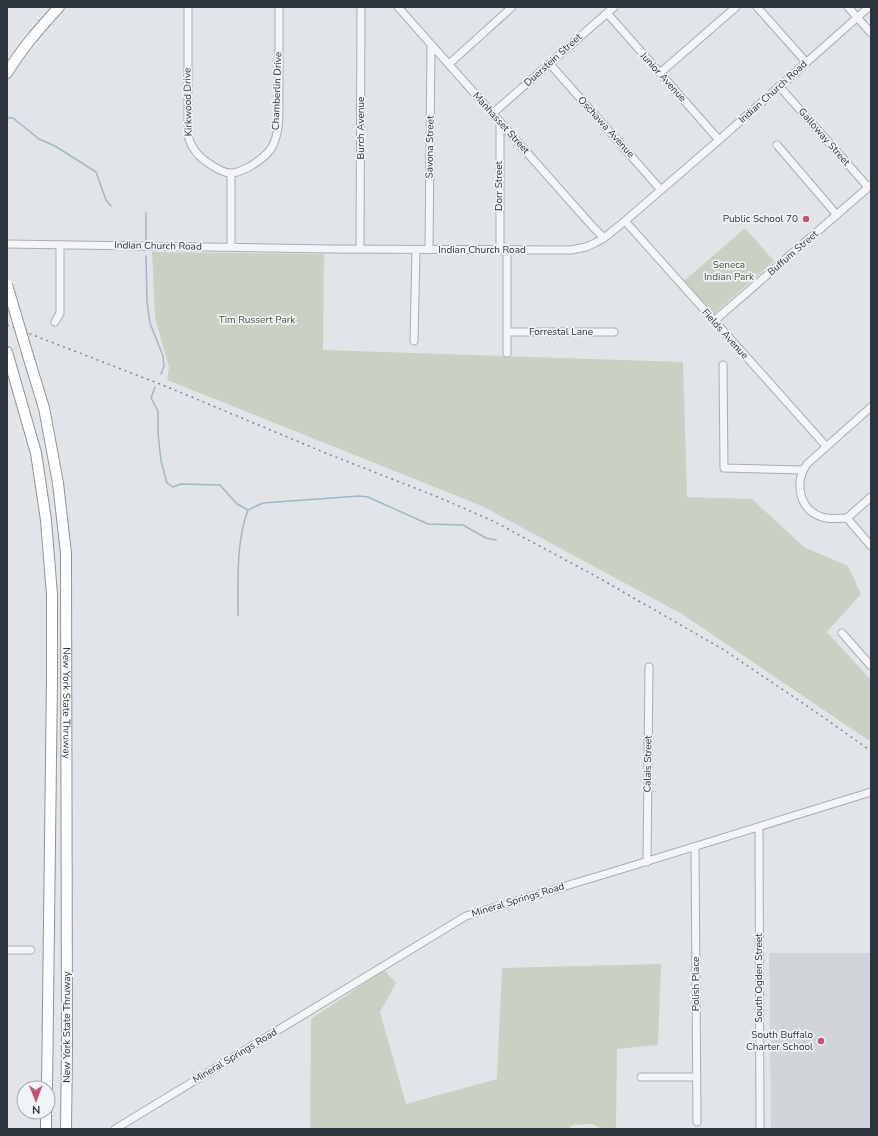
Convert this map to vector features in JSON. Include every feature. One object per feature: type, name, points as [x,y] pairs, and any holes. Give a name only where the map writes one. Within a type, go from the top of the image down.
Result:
[{"type":"highway","points":[[7,73],[29,40],[60,7]]},
{"type":"highway","name":"New York State Thruway","points":[[7,284],[44,408],[58,483],[66,553],[68,1041],[66,1129]]},
{"type":"highway","name":"New York State Thruway","points":[[7,352],[36,453],[46,520],[52,595],[47,1080]]},
{"type":"street","name":"Kirkwood Drive","points":[[188,7],[188,136],[193,149],[206,162],[225,173],[231,174]]},
{"type":"street","name":"Chamberlin Drive","points":[[231,174],[242,170],[263,158],[274,142],[278,122],[279,7]]},
{"type":"street","name":"Burch Avenue","points":[[360,249],[361,7]]},
{"type":"street","name":"Manhasset Street","points":[[398,7],[604,238]]},
{"type":"street","points":[[449,64],[512,7]]},
{"type":"street","name":"Duerstein Street","points":[[492,114],[614,7]]},
{"type":"street","points":[[660,73],[736,7]]},
{"type":"street","points":[[757,7],[806,62]]},
{"type":"street","points":[[848,7],[871,33]]},
{"type":"street","name":"Indian Church Road","points":[[7,244],[416,250],[571,250],[586,247],[604,238],[625,221],[869,7]]},
{"type":"street","name":"Junior Avenue","points":[[607,13],[719,140]]},
{"type":"street","name":"Savona Street","points":[[429,250],[431,44]]},
{"type":"street","name":"Oschawa Avenue","points":[[550,64],[661,190]]},
{"type":"street","name":"Galloway Street","points":[[779,86],[869,186]]},
{"type":"street","name":"Dorr Street","points":[[500,122],[507,352]]},
{"type":"street","points":[[776,145],[837,215]]},
{"type":"street","points":[[231,174],[231,247]]},
{"type":"street","name":"Buffum Street","points":[[714,321],[869,186]]},
{"type":"street","name":"Fields Avenue","points":[[625,221],[826,446]]},
{"type":"street","points":[[55,322],[60,314],[60,245]]},
{"type":"street","points":[[414,341],[416,250]]},
{"type":"street","name":"Forrestal Lane","points":[[507,332],[614,332]]},
{"type":"street","points":[[723,365],[724,468],[802,470]]},
{"type":"street","points":[[871,406],[807,464],[802,470],[799,485],[804,504],[808,509],[823,518],[847,518],[871,497]]},
{"type":"street","points":[[847,518],[871,546]]},
{"type":"street","points":[[842,633],[871,666]]},
{"type":"street","name":"Calais Street","points":[[647,862],[649,667]]},
{"type":"street","name":"Mineral Springs Road","points":[[115,1129],[466,916],[759,828],[871,792]]},
{"type":"street","name":"South Ogden Street","points":[[759,828],[760,1129]]},
{"type":"street","name":"Polish Place","points":[[695,847],[697,1122]]},
{"type":"street","points":[[7,950],[32,950]]},
{"type":"street","points":[[641,1077],[697,1077]]},
{"type":"shaded area","name":"South Buffalo Charter School","points":[[769,953],[871,953],[871,1129],[771,1129]]},
{"type":"green space","name":"Seneca Indian Park","points":[[745,228],[774,261],[714,314],[684,281]]},
{"type":"green space","name":"Tim Russert Park","points":[[152,252],[324,254],[323,350],[683,362],[687,497],[752,499],[804,547],[848,566],[861,594],[827,632],[871,680],[871,742],[682,614],[482,506],[167,380],[169,367],[155,318]]},
{"type":"green space","points":[[661,964],[658,1045],[617,1049],[616,1129],[603,1129],[592,1124],[573,1125],[568,1129],[310,1129],[311,1019],[384,970],[396,983],[380,1012],[406,1104],[497,1079],[502,968]]},
{"type":"waterway","points":[[7,118],[13,118],[39,139],[55,146],[96,172],[106,200],[111,206]]},
{"type":"waterway","points":[[146,213],[146,241]]},
{"type":"waterway","points":[[146,256],[147,302],[150,323],[163,356],[164,366],[161,374]]},
{"type":"waterway","points":[[155,387],[151,398],[158,411],[158,433],[161,461],[167,483],[173,487],[181,484],[220,485],[237,504],[248,510]]},
{"type":"waterway","points":[[238,616],[238,562],[241,535],[248,510],[263,503],[359,496],[368,497],[428,524],[463,525],[486,538],[496,540]]},
{"type":"railway","points":[[7,325],[165,386],[328,454],[438,497],[493,521],[599,578],[724,650],[871,751]]},
{"type":"place","name":"Public School 70","points":[[806,219]]},
{"type":"place","name":"South Buffalo Charter School","points":[[821,1041]]}]
